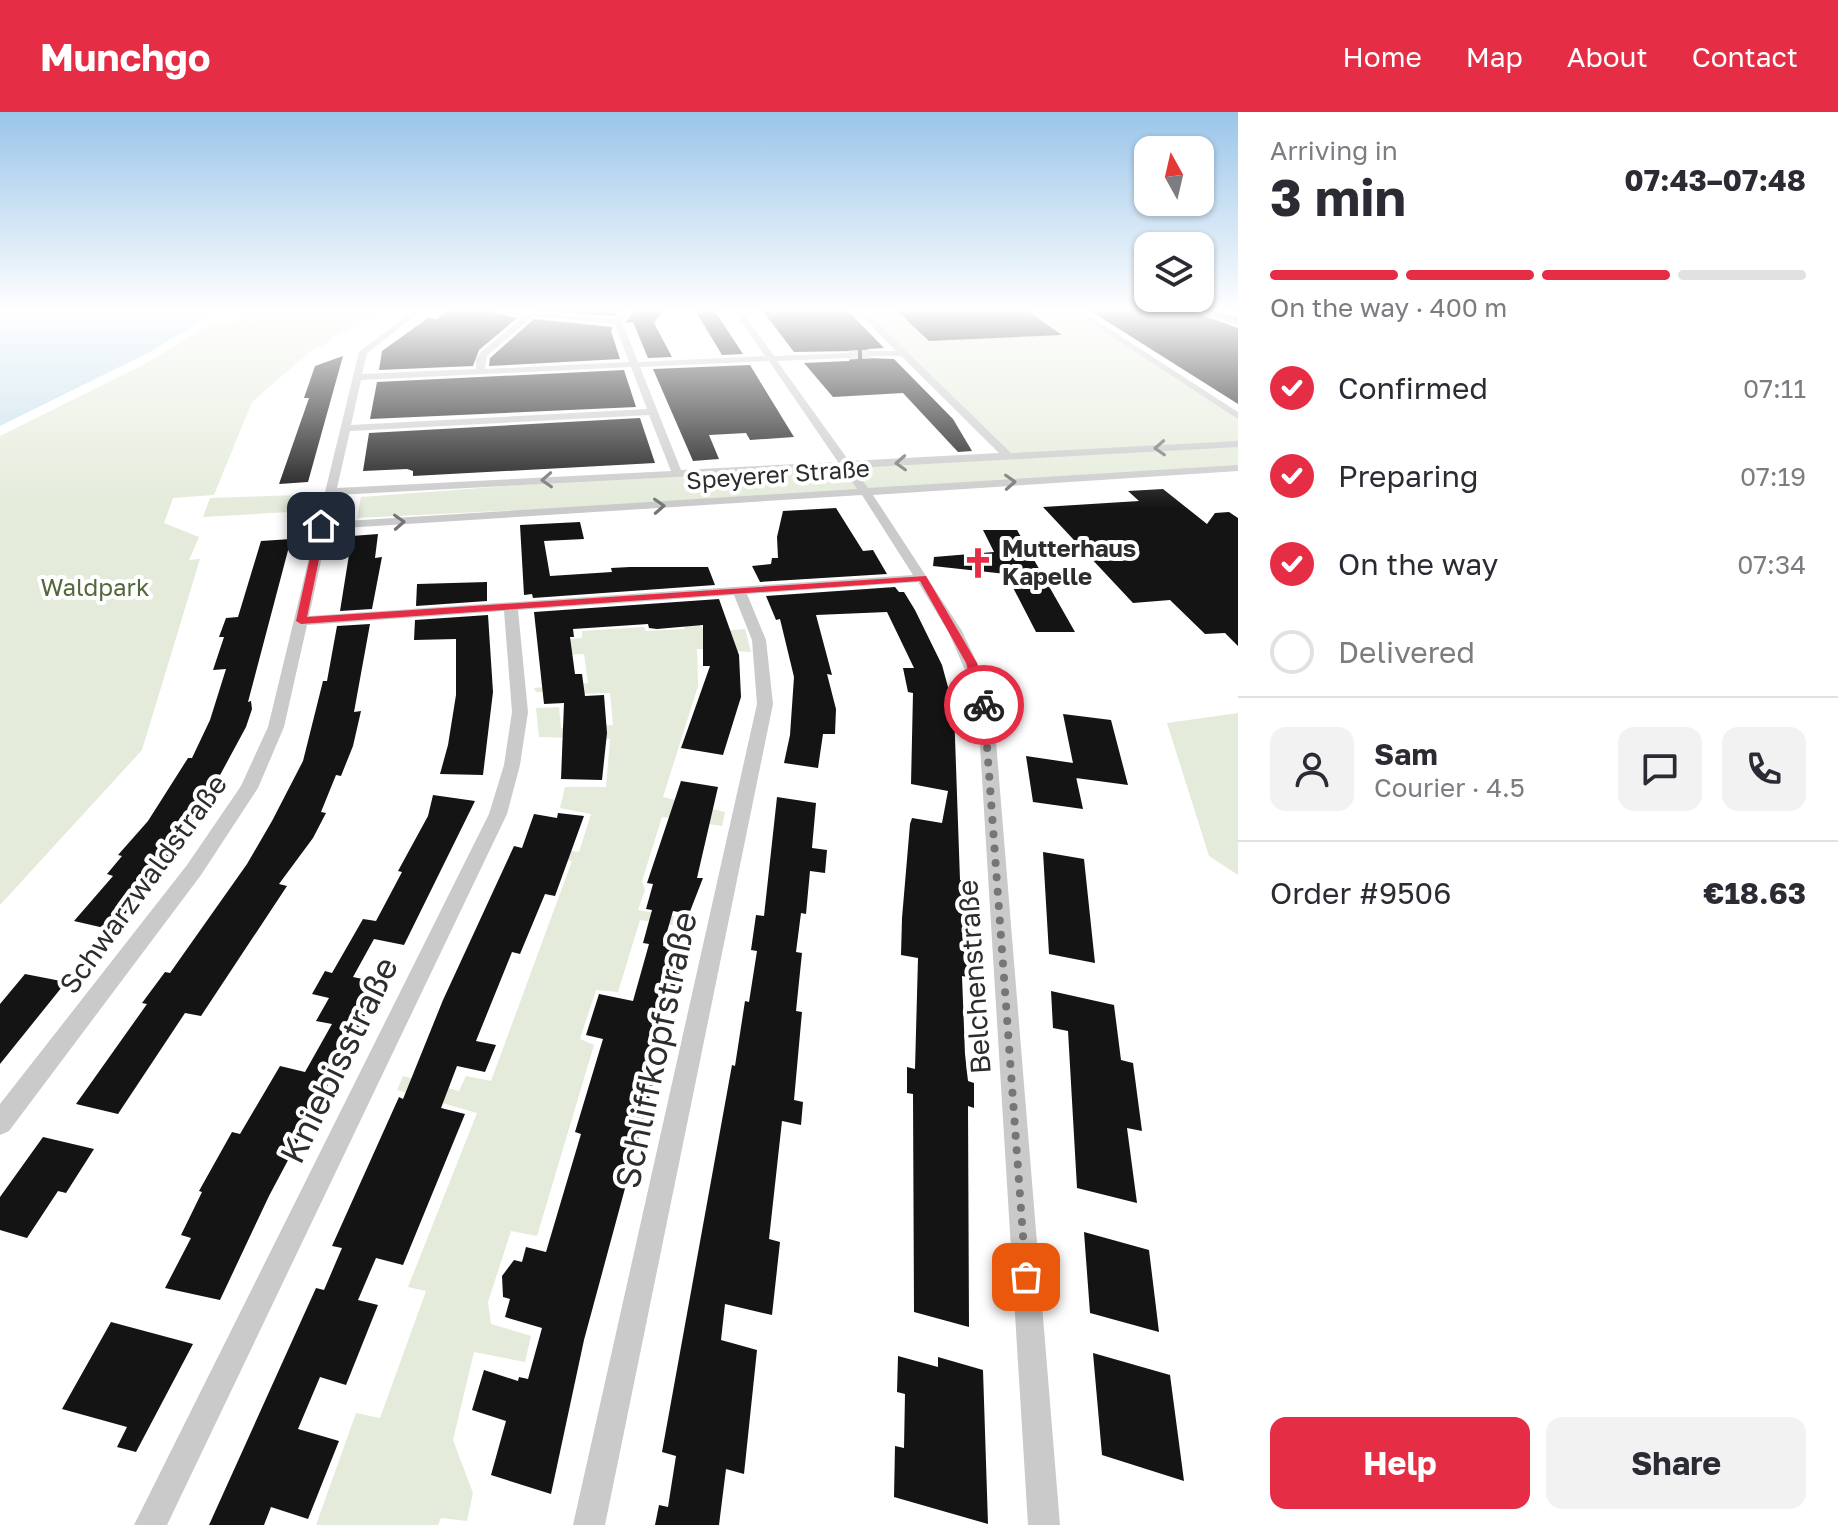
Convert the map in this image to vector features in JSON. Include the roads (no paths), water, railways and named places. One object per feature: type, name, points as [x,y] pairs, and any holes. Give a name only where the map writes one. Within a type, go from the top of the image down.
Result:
[{"type":"street","points":[[357,377],[379,376]]},
{"type":"street","points":[[639,376],[677,473]]},
{"type":"street","name":"Belchenstraße","points":[[784,376],[923,578],[972,663],[984,708],[1044,1525]]},
{"type":"street","points":[[926,376],[1009,457]]},
{"type":"street","points":[[1176,376],[1238,416]]},
{"type":"street","name":"Schwarzwaldstraße","points":[[0,1123],[194,870],[249,788],[276,727],[357,377]]},
{"type":"street","points":[[345,428],[654,412]]},
{"type":"street","name":"Speyerer Straße","points":[[330,492],[1238,444]]},
{"type":"street","name":"Speyerer Straße","points":[[321,526],[1238,468]]},
{"type":"street","points":[[301,621],[923,578]]},
{"type":"street","name":"Schliffkopfstraße","points":[[589,1525],[765,704],[759,640],[739,592]]},
{"type":"street","name":"Kniebisstraße","points":[[150,1525],[498,814],[512,765],[520,712],[511,607]]},
{"type":"water","points":[[0,376],[101,376],[0,426]]},
{"type":"place","name":"Mutterhaus Kapelle","points":[[978,563]]},
{"type":"park label","name":"Waldpark","points":[[95,588]]}]
